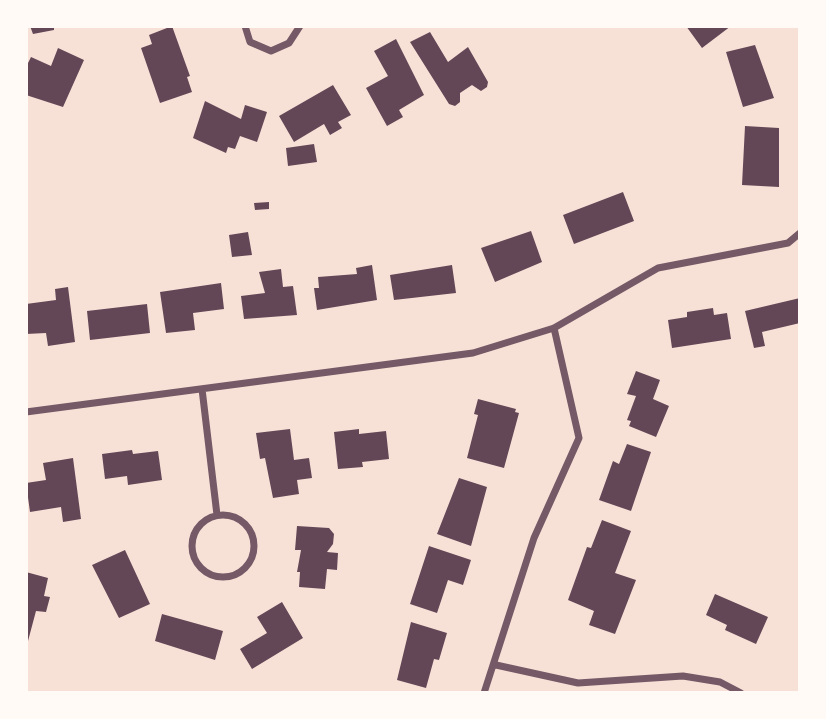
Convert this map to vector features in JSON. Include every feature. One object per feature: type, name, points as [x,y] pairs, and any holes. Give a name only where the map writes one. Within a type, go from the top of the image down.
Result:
[{"type":"street","points":[[245,26],[250,42],[271,51],[289,43],[300,26]]},
{"type":"street","points":[[26,412],[473,353],[554,328],[658,268],[788,243],[800,233]]},
{"type":"street","points":[[484,693],[496,665],[534,538],[579,438],[554,328]]},
{"type":"street","points":[[202,389],[217,515]]},
{"type":"street","points":[[217,515],[238,518],[252,533],[254,544],[248,564],[232,576],[222,577],[203,570],[192,553],[194,533],[200,525],[217,515]]},
{"type":"street","points":[[496,665],[578,683],[682,676],[720,682],[741,693]]},
{"type":"building","points":[[30,26],[54,26],[54,30],[33,34]]},
{"type":"building","points":[[172,26],[190,76],[187,77],[192,92],[160,103],[141,48],[152,44],[149,35]]},
{"type":"building","points":[[686,26],[731,26],[702,48]]},
{"type":"building","points":[[430,32],[448,62],[468,47],[488,82],[487,87],[481,91],[472,85],[460,93],[460,102],[455,106],[449,104],[410,42]]},
{"type":"building","points":[[396,39],[424,95],[399,110],[403,117],[387,126],[366,88],[388,76],[374,51]]},
{"type":"building","points":[[755,45],[774,98],[743,107],[726,52]]},
{"type":"building","points":[[58,48],[84,60],[63,107],[26,95],[26,67],[31,57],[51,66]]},
{"type":"building","points":[[333,85],[351,115],[338,122],[342,128],[330,135],[324,124],[294,142],[279,116]]},
{"type":"building","points":[[205,101],[241,119],[245,105],[267,112],[257,142],[240,136],[235,149],[228,147],[226,153],[193,138]]},
{"type":"building","points":[[745,126],[779,128],[779,187],[742,185]]},
{"type":"building","points":[[314,144],[317,162],[288,166],[286,148]]},
{"type":"building","points":[[623,192],[634,221],[574,244],[563,215]]},
{"type":"building","points":[[269,202],[269,209],[255,210],[254,203]]},
{"type":"building","points":[[531,231],[542,262],[495,282],[481,248]]},
{"type":"building","points":[[248,232],[252,255],[232,257],[229,235]]},
{"type":"building","points":[[372,265],[377,300],[317,310],[314,288],[319,288],[318,277],[357,274],[356,268]]},
{"type":"building","points":[[452,265],[456,293],[394,300],[390,275]]},
{"type":"building","points":[[281,269],[283,287],[293,286],[297,315],[244,319],[241,296],[265,293],[259,272]]},
{"type":"building","points":[[221,283],[224,309],[193,313],[195,330],[166,333],[160,292]]},
{"type":"building","points":[[68,287],[75,342],[48,346],[46,333],[26,334],[26,304],[56,300],[55,289]]},
{"type":"building","points":[[800,298],[800,323],[762,332],[765,346],[754,348],[745,311]]},
{"type":"building","points":[[147,304],[150,333],[90,340],[87,311]]},
{"type":"building","points":[[713,308],[714,315],[727,313],[731,339],[672,348],[668,320],[687,317],[687,312]]},
{"type":"building","points":[[636,371],[660,380],[653,399],[669,406],[656,437],[629,426],[631,421],[627,420],[636,396],[627,394]]},
{"type":"building","points":[[478,399],[516,409],[515,412],[519,413],[504,468],[467,458],[478,415],[474,414]]},
{"type":"building","points":[[290,429],[294,460],[309,458],[312,478],[297,480],[299,494],[273,498],[265,458],[260,459],[256,433]]},
{"type":"building","points":[[359,429],[359,434],[386,431],[389,459],[362,462],[363,467],[338,469],[334,432]]},
{"type":"building","points":[[627,444],[651,452],[631,511],[599,500],[613,461],[619,464]]},
{"type":"building","points":[[132,450],[133,454],[158,451],[162,480],[128,485],[127,476],[105,479],[102,454]]},
{"type":"building","points":[[73,458],[81,519],[63,522],[61,507],[30,512],[26,483],[46,480],[43,463]]},
{"type":"building","points":[[459,478],[487,487],[471,546],[437,534]]},
{"type":"building","points":[[602,520],[631,531],[615,573],[636,580],[615,634],[589,625],[594,611],[568,600],[587,547],[591,548]]},
{"type":"building","points":[[297,526],[329,528],[334,534],[333,544],[327,552],[338,553],[337,570],[327,569],[325,589],[299,587],[300,572],[297,572],[301,550],[295,550]]},
{"type":"building","points":[[429,546],[471,560],[463,585],[448,580],[437,613],[410,604]]},
{"type":"building","points":[[125,550],[150,604],[119,618],[92,565]]},
{"type":"building","points":[[26,572],[48,578],[44,596],[50,597],[46,612],[36,611],[28,641]]},
{"type":"building","points":[[715,594],[768,617],[756,644],[725,630],[727,625],[706,615]]},
{"type":"building","points":[[282,602],[303,638],[252,669],[240,649],[267,633],[257,617]]},
{"type":"building","points":[[162,614],[223,631],[215,660],[155,641]]},
{"type":"building","points":[[411,622],[447,633],[439,660],[434,659],[426,688],[397,680]]}]
